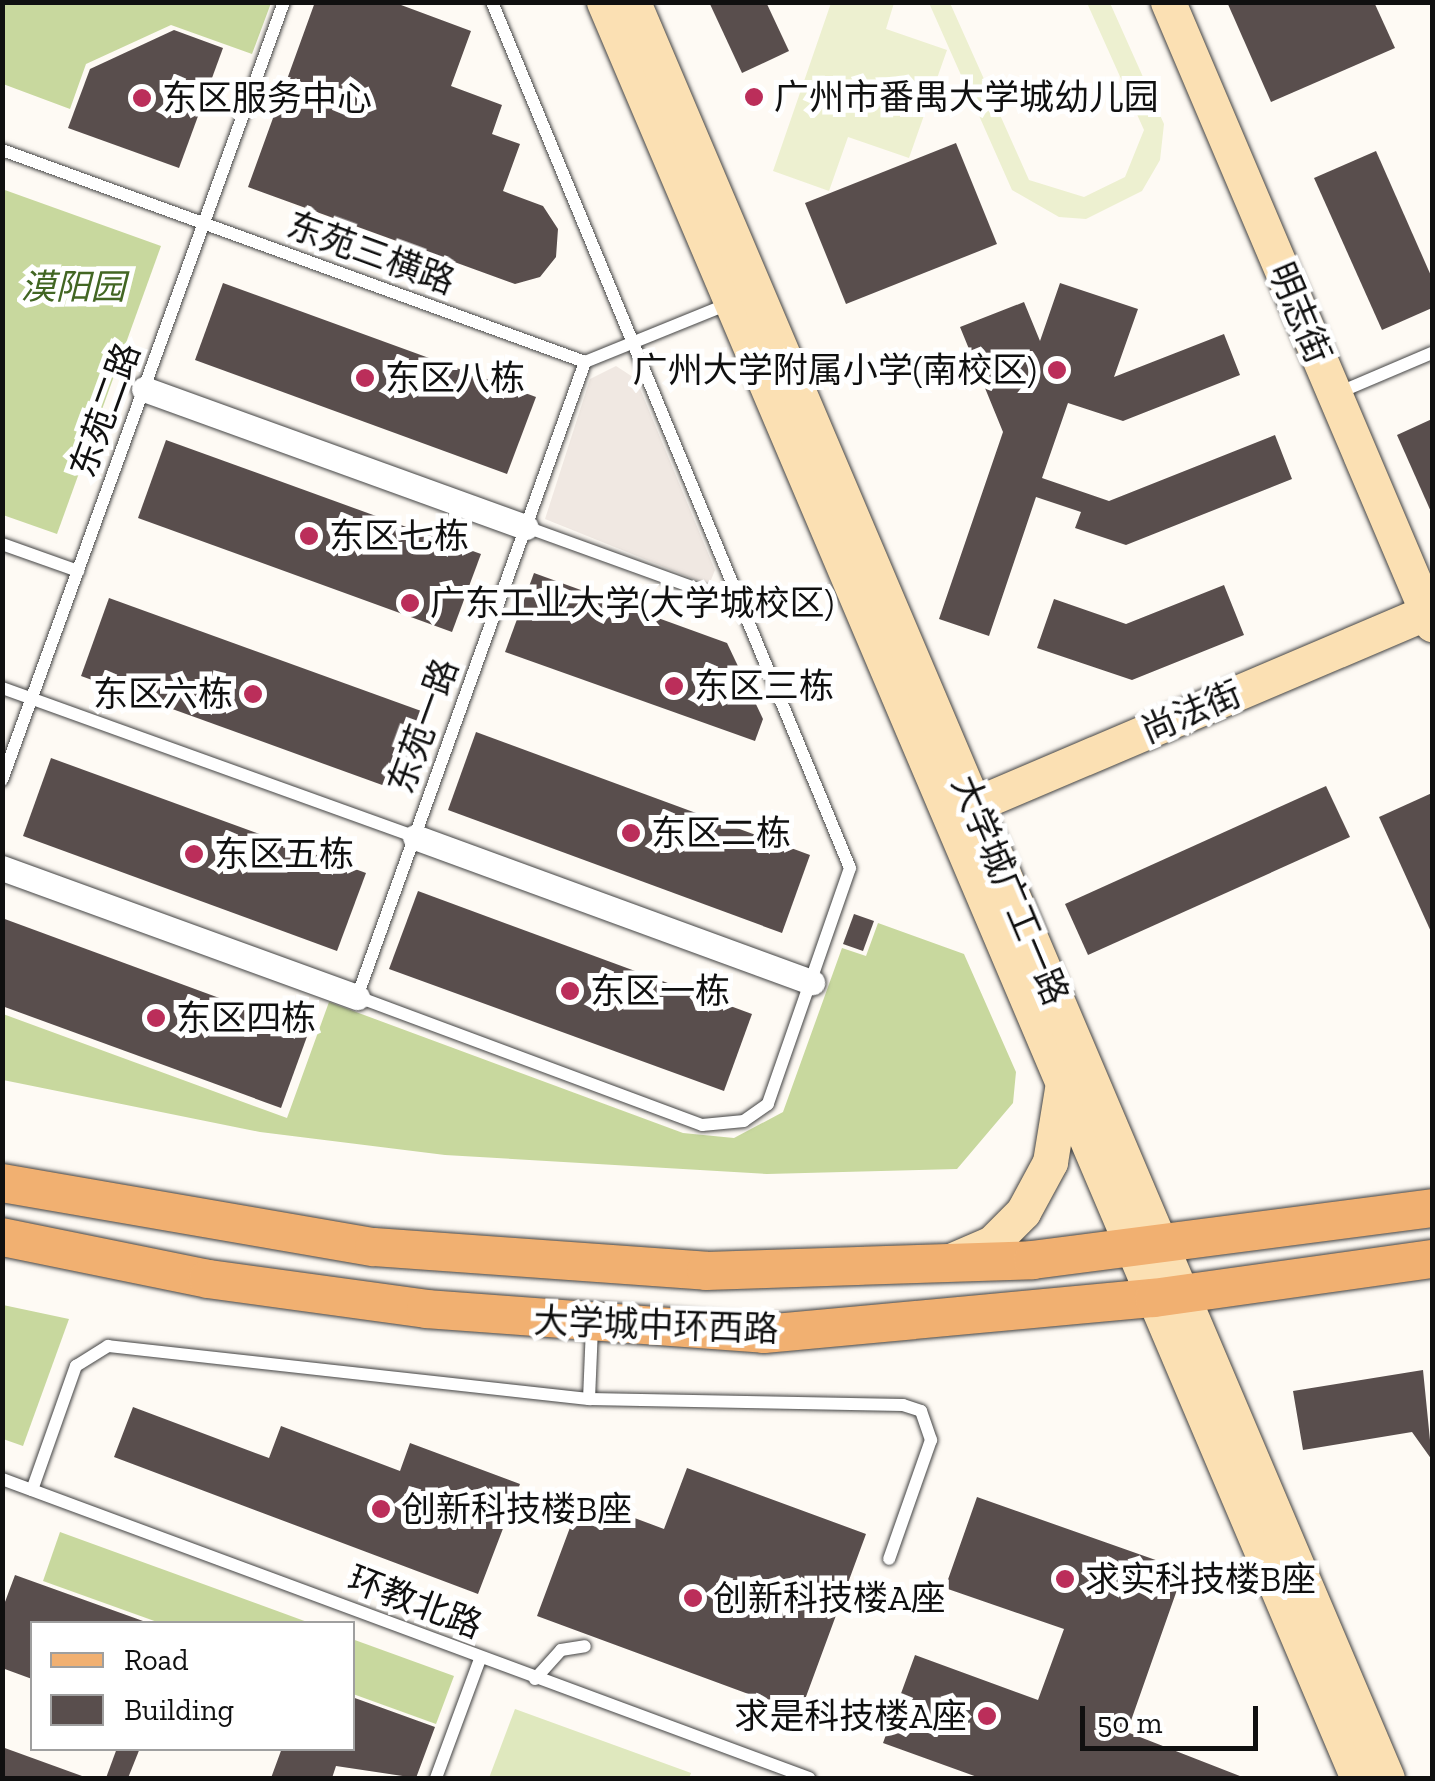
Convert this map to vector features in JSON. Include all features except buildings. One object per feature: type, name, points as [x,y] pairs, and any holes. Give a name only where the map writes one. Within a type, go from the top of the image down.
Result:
[{"type":"main road","name":"大学城广工一路","points":[[604,2],[961,810],[1148,1249],[1358,1778]]},
{"type":"main road","name":"大学城广工一路","points":[[632,2],[961,810],[1061,1078],[1148,1249]]},
{"type":"main road","name":"明志街","points":[[1168,2],[1431,615]]},
{"type":"main road","name":"尚法街","points":[[961,810],[1431,615]]},
{"type":"main road","points":[[944,1264],[992,1243],[1037,1190],[1060,1130],[1061,1078]]},
{"type":"main road","name":"大学城中环西路","points":[[2,1183],[297,1236],[525,1264],[760,1271],[944,1264],[1148,1249],[1432,1208]]},
{"type":"main road","name":"大学城中环西路","points":[[2,1237],[208,1279],[592,1327],[764,1334],[1168,1297],[1432,1259]]},
{"type":"main road","name":"大学城广工一路","points":[[1168,1297],[1387,1778]]},
{"type":"street","points":[[144,389],[526,528]]},
{"type":"street","points":[[415,837],[812,982]]},
{"type":"street","points":[[2,868],[356,997]]},
{"type":"lane","name":"东苑二路","points":[[2,780],[284,2]]},
{"type":"lane","points":[[356,997],[711,1126],[768,1104],[850,868],[630,344],[492,2]]},
{"type":"lane","name":"东苑三横路","points":[[2,150],[585,362]]},
{"type":"lane","points":[[585,362],[718,308]]},
{"type":"lane","points":[[1335,395],[1432,353]]},
{"type":"lane","name":"东苑一路","points":[[356,997],[585,362]]},
{"type":"lane","points":[[526,528],[739,604]]},
{"type":"lane","points":[[2,544],[78,571]]},
{"type":"lane","points":[[2,688],[415,837]]},
{"type":"lane","points":[[588,1400],[592,1327]]},
{"type":"lane","points":[[32,1490],[76,1366],[108,1346],[588,1400],[920,1412],[931,1440],[889,1559]]},
{"type":"lane","name":"环教北路","points":[[2,1479],[802,1777]]},
{"type":"lane","points":[[535,1679],[558,1651],[585,1646]]},
{"type":"lane","points":[[436,1778],[480,1659]]},
{"type":"green space","points":[[2,3],[271,3],[252,54],[171,25],[86,64],[70,109],[3,84]]},
{"type":"green space","points":[[831,3],[894,3],[886,29],[947,50],[909,158],[848,137],[829,191],[773,171]]},
{"type":"green space","points":[[929,3],[950,3],[1029,180],[1084,197],[1125,177],[1144,130],[1087,3],[1110,3],[1164,124],[1160,160],[1142,191],[1086,219],[1059,217],[1012,190]]},
{"type":"green space","name":"漠阳园","points":[[2,189],[161,246],[57,534],[3,515]]},
{"type":"green space","points":[[878,923],[964,954],[1016,1072],[1013,1103],[957,1169],[767,1174],[445,1155],[260,1132],[3,1080],[3,1014],[287,1118],[329,1002],[683,1133],[734,1138],[783,1112],[842,948],[866,956]]},
{"type":"green space","points":[[3,1305],[69,1319],[23,1446],[3,1439]]},
{"type":"green space","points":[[60,1532],[305,1621],[154,1621],[43,1581]]},
{"type":"green space","points":[[355,1640],[454,1676],[436,1724],[355,1695]]},
{"type":"green space","points":[[515,1709],[691,1773],[689,1778],[489,1778]]},
{"type":"shaded area","points":[[616,366],[636,379],[715,570],[709,585],[545,519],[590,379]]},
{"type":"place","name":"广州市番禺大学城幼儿园","points":[[754,97]]},
{"type":"place","name":"东区服务中心","points":[[142,98]]},
{"type":"place","name":"广州大学附属小学(南校区)","points":[[1057,370]]},
{"type":"place","name":"东区八栋","points":[[365,378]]},
{"type":"place","name":"东区七栋","points":[[309,536]]},
{"type":"place","name":"广东工业大学(大学城校区)","points":[[410,603]]},
{"type":"place","name":"东区三栋","points":[[674,686]]},
{"type":"place","name":"东区六栋","points":[[253,694]]},
{"type":"place","name":"东区二栋","points":[[631,833]]},
{"type":"place","name":"东区五栋","points":[[194,854]]},
{"type":"place","name":"东区一栋","points":[[570,991]]},
{"type":"place","name":"东区四栋","points":[[156,1018]]},
{"type":"place","name":"创新科技楼B座","points":[[381,1509]]},
{"type":"place","name":"求实科技楼B座","points":[[1065,1579]]},
{"type":"place","name":"创新科技楼A座","points":[[693,1598]]},
{"type":"place","name":"求是科技楼A座","points":[[987,1716]]}]
